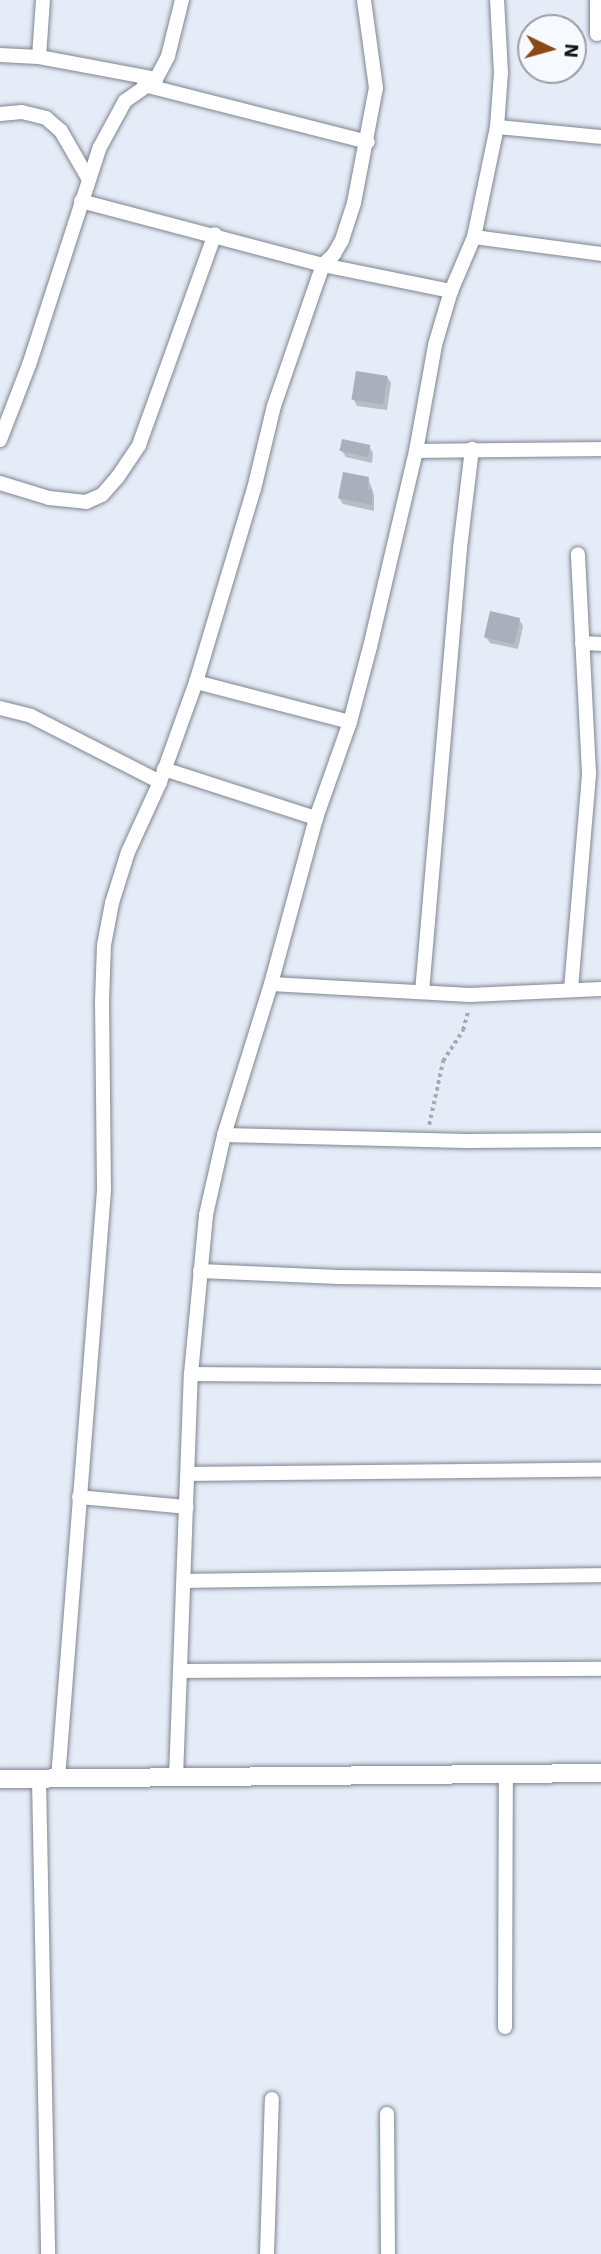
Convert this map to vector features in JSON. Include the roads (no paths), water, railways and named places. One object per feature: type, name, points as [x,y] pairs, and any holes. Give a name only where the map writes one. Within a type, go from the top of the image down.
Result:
[{"type":"street","points":[[39,57],[43,0]]},
{"type":"street","points":[[0,440],[29,365],[88,178],[113,121],[125,102],[150,82],[168,56],[182,0]]},
{"type":"street","points":[[58,1779],[106,1163],[102,1002],[104,946],[112,903],[128,852],[162,775],[196,682],[250,501],[274,406],[323,265],[334,254],[342,240],[368,142],[376,88],[364,0]]},
{"type":"street","points":[[176,1778],[191,1374],[206,1214],[224,1135],[271,984],[316,818],[350,722],[416,451],[435,345],[451,291],[474,237],[497,127],[501,73],[497,0]]},
{"type":"street","points":[[597,0],[597,34]]},
{"type":"street","points":[[0,55],[39,57],[150,82],[368,142]]},
{"type":"street","points":[[0,114],[22,112],[46,118],[61,131],[88,178]]},
{"type":"street","points":[[497,127],[601,137]]},
{"type":"street","points":[[82,201],[215,234],[323,265],[451,291]]},
{"type":"street","points":[[0,483],[49,498],[86,502],[102,495],[117,478],[144,432],[215,234]]},
{"type":"street","points":[[474,237],[601,254]]},
{"type":"street","points":[[422,992],[460,548],[472,449]]},
{"type":"street","points":[[416,451],[601,449]]},
{"type":"street","points":[[571,989],[589,773],[578,554]]},
{"type":"street","points":[[582,643],[601,644]]},
{"type":"street","points":[[196,682],[350,722]]},
{"type":"street","points":[[0,708],[44,722],[162,775],[316,818]]},
{"type":"street","points":[[271,984],[470,995],[601,989]]},
{"type":"street","points":[[224,1135],[428,1141],[601,1140]]},
{"type":"street","points":[[200,1271],[338,1277],[601,1280]]},
{"type":"street","points":[[191,1374],[601,1377]]},
{"type":"street","points":[[189,1474],[601,1470]]},
{"type":"street","points":[[79,1497],[187,1507]]},
{"type":"street","points":[[185,1581],[601,1575]]},
{"type":"street","points":[[181,1671],[601,1669]]},
{"type":"street","points":[[0,1779],[601,1773]]},
{"type":"street","points":[[505,2027],[506,1774]]},
{"type":"street","points":[[39,1778],[48,2254]]},
{"type":"street","points":[[267,2254],[272,2099]]},
{"type":"street","points":[[387,2114],[388,2254]]}]
